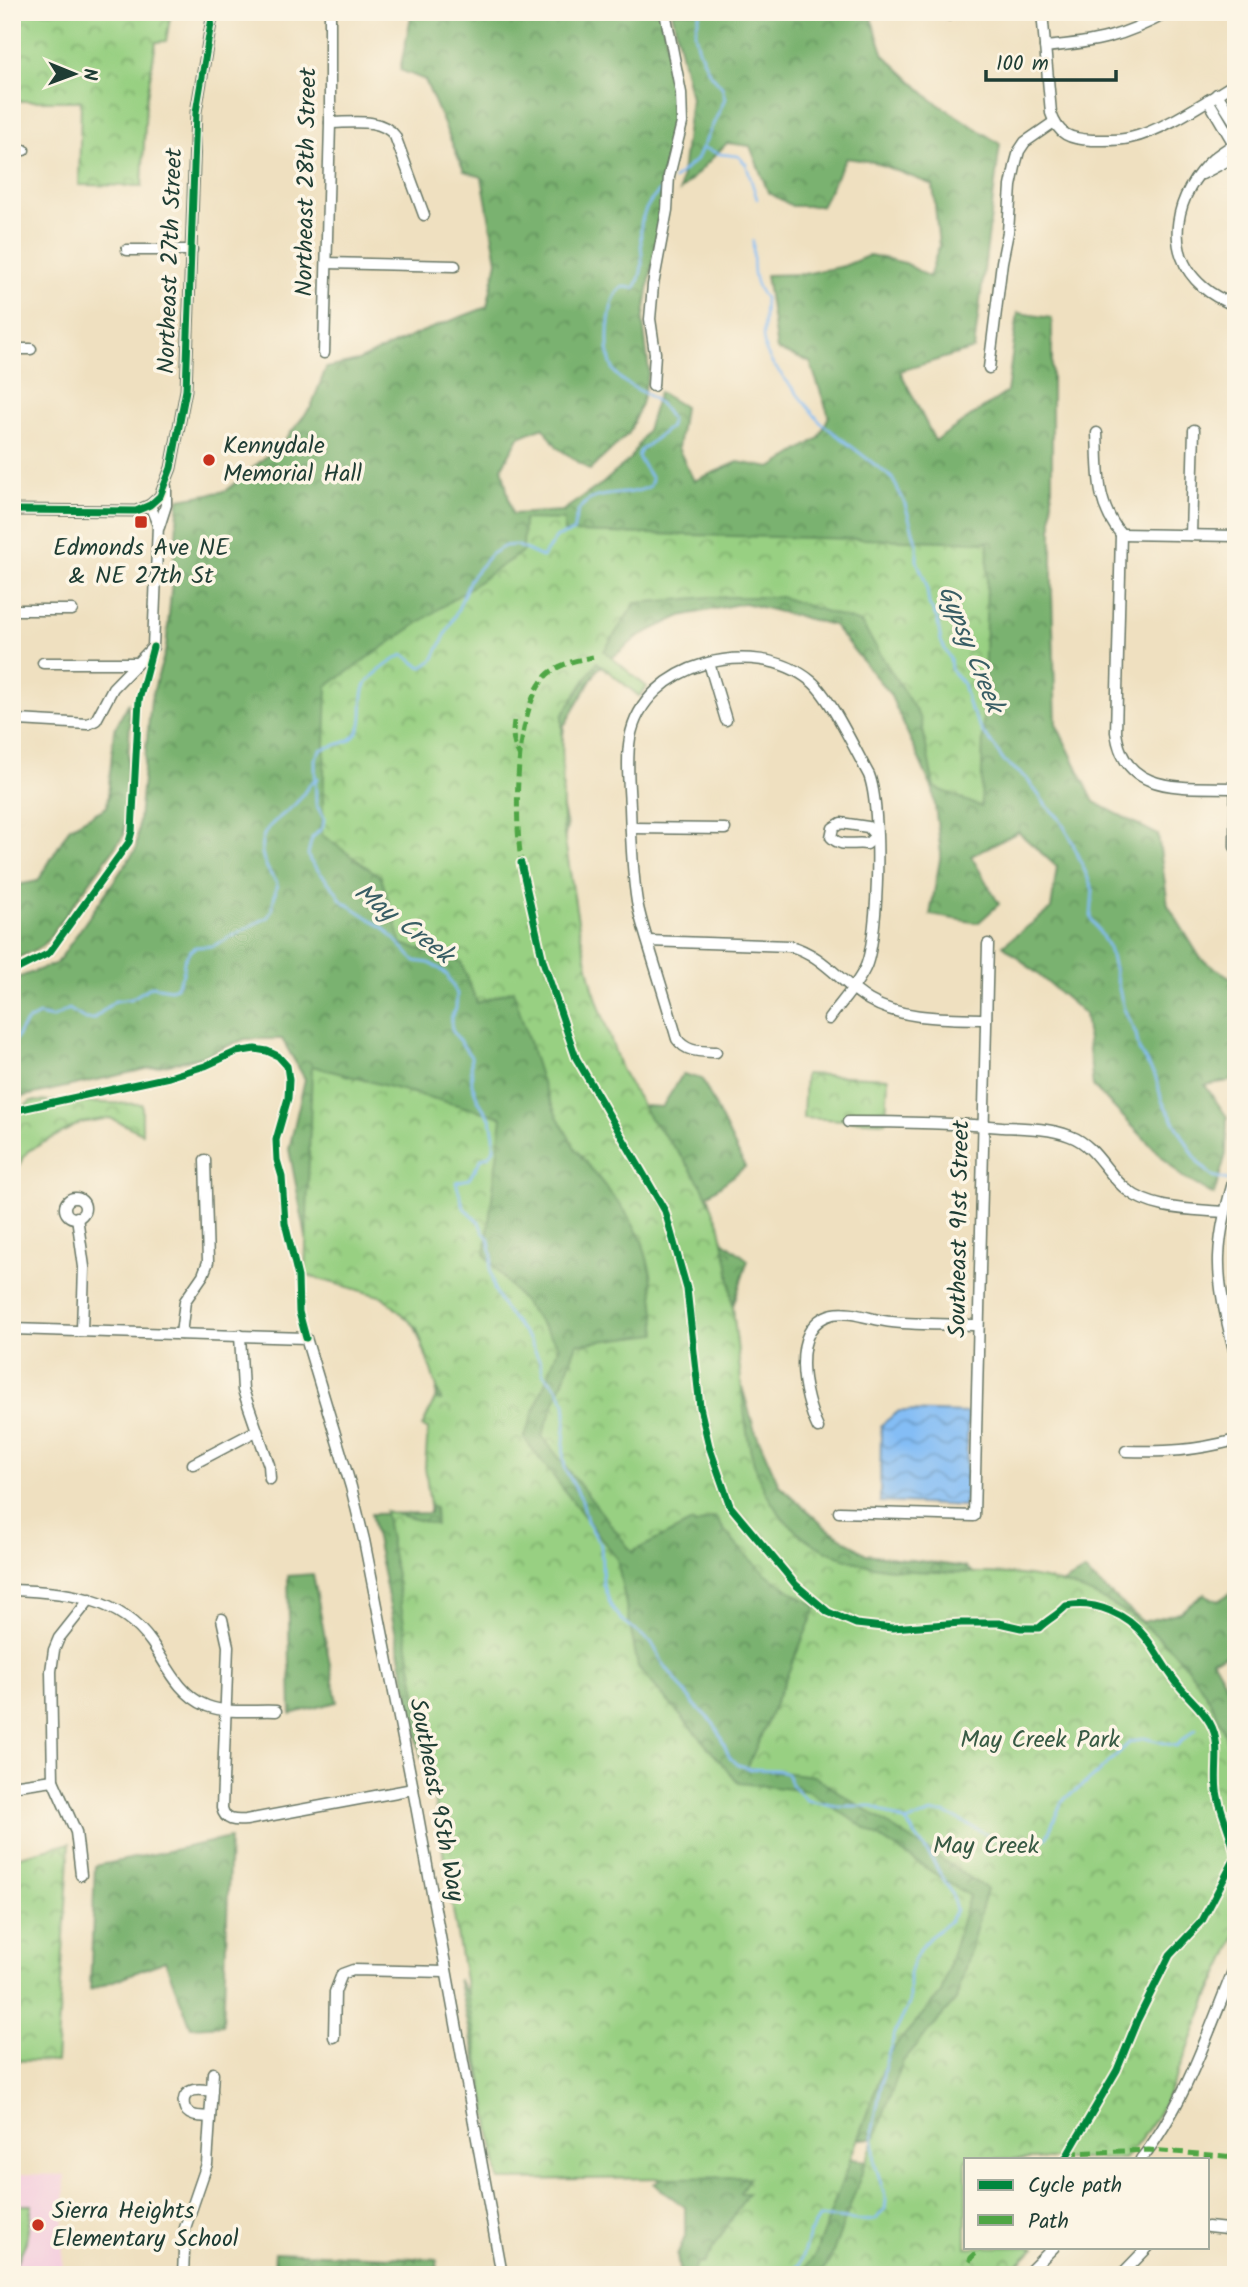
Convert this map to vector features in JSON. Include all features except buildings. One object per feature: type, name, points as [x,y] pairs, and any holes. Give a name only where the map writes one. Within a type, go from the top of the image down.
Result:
[{"type":"street","name":"Northeast 27th Street","points":[[18,720],[88,724],[96,720],[113,688],[153,647],[155,640],[158,521],[150,505],[160,496],[167,480],[186,390],[197,112],[213,12]]},
{"type":"street","name":"Northeast 28th Street","points":[[324,353],[330,12]]},
{"type":"street","points":[[653,386],[655,353],[650,319],[668,203],[668,176],[680,136],[682,114],[681,93],[665,12]]},
{"type":"street","points":[[1042,12],[1049,98],[1054,122],[1066,136],[1088,140],[1120,140],[1143,134],[1236,83]]},
{"type":"street","points":[[1045,47],[1108,39],[1169,12]]},
{"type":"street","points":[[1212,97],[1236,124]]},
{"type":"street","points":[[1212,97],[1235,144],[1213,159],[1187,191],[1177,228],[1180,253],[1201,286],[1236,306]]},
{"type":"street","points":[[989,368],[1016,162],[1025,142],[1054,122]]},
{"type":"street","points":[[330,123],[379,124],[390,129],[424,215]]},
{"type":"street","points":[[12,150],[24,150]]},
{"type":"street","points":[[1199,176],[1236,156]]},
{"type":"street","points":[[127,250],[192,250]]},
{"type":"street","points":[[327,263],[455,267]]},
{"type":"street","points":[[12,349],[31,349]]},
{"type":"street","points":[[1192,535],[1194,429]]},
{"type":"street","points":[[1097,433],[1102,504],[1121,534],[1116,732],[1119,751],[1126,764],[1149,781],[1163,785],[1236,788]]},
{"type":"street","name":"Northeast 27th Street","points":[[158,531],[166,505],[167,480]]},
{"type":"street","points":[[12,510],[136,511],[150,505]]},
{"type":"street","points":[[1121,534],[1236,536]]},
{"type":"street","points":[[12,610],[72,610]]},
{"type":"street","points":[[716,1052],[686,1049],[677,1040],[637,904],[631,828],[628,751],[635,720],[650,696],[689,669],[709,663],[756,657],[793,669],[811,681],[824,697],[869,775],[876,799],[874,936],[866,965],[829,1018]]},
{"type":"street","points":[[43,663],[136,663]]},
{"type":"street","points":[[709,663],[726,720]]},
{"type":"street","points":[[1235,848],[1236,752]]},
{"type":"street","points":[[631,828],[724,829]]},
{"type":"street","points":[[648,941],[790,946],[808,953],[868,1000],[897,1010],[934,1016],[986,1019]]},
{"type":"street","name":"Southeast 91st Street","points":[[839,1512],[974,1516],[988,944]]},
{"type":"street","points":[[848,1122],[984,1125],[1044,1130],[1069,1136],[1089,1147],[1126,1190],[1137,1197],[1169,1207],[1224,1212]]},
{"type":"street","points":[[181,1334],[185,1301],[203,1275],[208,1262],[205,1160]]},
{"type":"street","points":[[1236,1172],[1224,1212],[1219,1266],[1236,1358]]},
{"type":"street","points":[[78,1217],[84,1267],[82,1330]]},
{"type":"street","points":[[818,1428],[810,1410],[803,1349],[807,1335],[821,1320],[834,1314],[843,1314],[892,1322],[978,1325]]},
{"type":"street","points":[[12,1329],[240,1335],[243,1390],[269,1465],[270,1479]]},
{"type":"street","name":"Southeast 95th Way","points":[[240,1335],[306,1338],[351,1487],[413,1789],[502,2275]]},
{"type":"street","points":[[192,1464],[256,1431]]},
{"type":"street","points":[[1126,1451],[1197,1450],[1236,1440]]},
{"type":"street","points":[[12,1590],[58,1592],[90,1599],[120,1614],[141,1631],[151,1641],[172,1675],[195,1700],[215,1709],[276,1711]]},
{"type":"street","points":[[81,1875],[76,1832],[53,1780],[51,1671],[59,1638],[90,1599]]},
{"type":"street","points":[[222,1619],[229,1646],[222,1808],[226,1817],[236,1821],[413,1789]]},
{"type":"street","points":[[12,1786],[53,1780]]},
{"type":"street","points":[[1143,2158],[1165,2126],[1179,2098],[1236,1964]]},
{"type":"street","points":[[334,2037],[335,1992],[342,1974],[353,1970],[446,1972]]},
{"type":"street","points":[[183,2275],[184,2228],[206,2164],[213,2073]]},
{"type":"street","points":[[210,2117],[192,2115],[186,2110],[184,2102],[187,2094],[193,2090],[212,2091]]},
{"type":"street","points":[[1210,2227],[1236,2230]]},
{"type":"street","points":[[1026,2275],[1053,2248]]},
{"type":"street","points":[[1121,2275],[1147,2248]]},
{"type":"shaded area","name":"Sierra Heights Elementary School","points":[[12,2174],[65,2175],[62,2275],[12,2275]]},
{"type":"green space","points":[[12,12],[171,12],[166,41],[156,42],[146,102],[142,186],[79,185],[81,101],[12,101]]},
{"type":"green space","name":"May Creek","points":[[412,12],[661,12],[670,61],[674,121],[662,176],[661,211],[643,321],[649,372],[641,404],[629,433],[590,470],[558,448],[543,427],[519,437],[502,467],[512,514],[562,511],[603,483],[630,459],[647,430],[659,392],[684,407],[678,448],[694,481],[738,462],[771,468],[819,438],[829,416],[810,362],[777,350],[766,275],[804,274],[844,266],[870,255],[905,263],[929,277],[939,246],[933,185],[874,162],[846,158],[821,206],[792,206],[768,192],[750,146],[727,143],[680,191],[691,98],[672,12],[869,12],[884,55],[932,100],[1000,144],[974,349],[900,371],[935,441],[1007,392],[1018,313],[1052,318],[1052,594],[1056,724],[1094,802],[1158,835],[1168,905],[1201,959],[1236,981],[1236,1080],[1205,1085],[1227,1117],[1226,1154],[1214,1195],[1181,1176],[1093,1086],[1085,1014],[1003,945],[1051,909],[1057,867],[1018,832],[971,856],[999,904],[978,923],[930,915],[941,854],[933,790],[890,694],[833,625],[744,603],[681,616],[639,636],[597,670],[564,726],[558,787],[567,826],[555,887],[628,1105],[662,1107],[683,1074],[702,1079],[745,1167],[708,1195],[722,1240],[748,1260],[733,1306],[736,1366],[754,1428],[779,1485],[824,1526],[866,1554],[965,1567],[998,1591],[1044,1594],[1084,1571],[1143,1622],[1180,1612],[1204,1594],[1218,1601],[1236,1589],[1236,1653],[1212,1659],[1236,1701],[1236,1935],[1166,2095],[971,2137],[755,2141],[490,2120],[458,1979],[488,2029],[443,1751],[421,1757],[371,1514],[430,1513],[437,1386],[401,1289],[312,1268],[289,1149],[305,1079],[282,1039],[245,1039],[200,1057],[12,1099],[12,980],[57,963],[136,849],[151,699],[166,649],[179,499],[226,491],[284,441],[311,407],[326,368],[358,361],[419,333],[487,307],[497,261],[482,177],[464,171],[425,80],[400,70]]},
{"type":"green space","name":"May Creek Park","points":[[524,519],[564,520],[564,532],[988,542],[981,807],[934,787],[921,719],[861,623],[781,597],[710,597],[635,603],[604,651],[647,687],[639,696],[597,662],[562,716],[563,829],[579,927],[593,988],[621,1069],[649,1117],[683,1158],[703,1188],[719,1223],[728,1265],[752,1456],[767,1496],[779,1513],[795,1530],[818,1547],[843,1558],[870,1565],[926,1572],[1010,1574],[1050,1580],[1088,1593],[1124,1612],[1157,1636],[1185,1665],[1208,1698],[1225,1735],[1235,1775],[1237,1807],[1237,1923],[1229,1952],[1165,2100],[1140,2141],[1125,2158],[964,2158],[964,2248],[1034,2248],[1006,2275],[819,2275],[829,2263],[903,2061],[956,2000],[987,1889],[814,1776],[747,1768],[817,1606],[787,1589],[747,1557],[715,1517],[695,1525],[692,1522],[632,1552],[542,1436],[577,1344],[657,1334],[651,1273],[642,1240],[625,1211],[576,1150],[556,1114],[540,1077],[513,990],[477,1003],[461,962],[402,944],[381,877],[322,835],[327,686],[523,551]]},
{"type":"green space","points":[[128,704],[130,722],[124,835],[43,946],[12,961],[12,886],[38,881],[70,827],[107,807],[114,730]]},
{"type":"green space","points":[[312,1066],[502,1117],[485,1255],[559,1346],[524,1438],[617,1559],[638,1667],[739,1783],[808,1791],[969,1896],[941,1993],[889,2053],[815,2255],[799,2275],[691,2275],[698,2264],[704,2263],[748,2193],[740,2193],[749,2177],[499,2180],[385,1511],[436,1525],[435,1508],[430,1506],[425,1467],[428,1429],[422,1427],[435,1399],[441,1400],[417,1328],[383,1297],[305,1275]]},
{"type":"green space","points":[[805,1074],[888,1078],[886,1122],[803,1118]]},
{"type":"green space","points":[[31,1101],[142,1104],[142,1133],[110,1118],[80,1123],[28,1151],[12,1176],[12,1117]]},
{"type":"green space","points":[[313,1574],[337,1702],[291,1714],[288,1576]]},
{"type":"green space","points":[[230,1838],[223,2025],[191,2027],[165,1961],[90,1990],[95,1866]]},
{"type":"green space","points":[[70,1843],[56,2062],[12,2060],[12,1858]]},
{"type":"green space","points":[[842,2158],[961,2172],[964,2248],[1034,2248],[1007,2275],[680,2275],[677,2255],[685,2237],[685,2207],[654,2184],[670,2172]]},
{"type":"green space","points":[[12,2205],[32,2205],[26,2242],[12,2272]]},
{"type":"green space","points":[[275,2252],[437,2259],[438,2275],[274,2275]]},
{"type":"water","points":[[899,1411],[968,1413],[965,1506],[880,1502],[881,1425]]},
{"type":"waterway","name":"May Creek","points":[[673,180],[697,159],[725,99],[722,87],[709,72],[699,50],[695,33],[700,12]]},
{"type":"waterway","name":"Gypsy Creek","points":[[703,148],[738,156],[746,164],[757,199]]},
{"type":"waterway","name":"May Creek","points":[[665,186],[651,200],[644,214],[641,226],[642,262],[635,288],[623,287],[616,294],[609,321],[608,347],[611,365],[627,384],[661,405],[671,420],[670,427],[640,451],[638,457],[652,479],[650,486],[632,492],[593,498],[585,503],[579,510],[573,532],[557,537],[542,557],[516,545],[505,546],[491,554],[470,579],[433,660],[423,667],[403,655],[371,678],[363,694],[360,728],[356,734],[349,740],[320,750],[315,759],[316,804],[324,819],[323,827],[312,838],[308,854],[310,861],[341,900],[384,928],[415,961],[429,963],[440,969],[447,975],[457,994],[456,1009],[451,1017],[452,1030],[471,1057],[472,1084],[478,1100],[491,1120],[494,1149],[482,1158],[469,1179],[456,1182],[464,1208],[479,1222],[489,1239],[494,1289],[503,1307],[530,1341],[543,1373],[558,1389],[565,1402],[565,1469],[582,1500],[587,1521],[601,1545],[603,1584],[611,1606],[621,1619],[652,1643],[663,1663],[693,1703],[715,1725],[729,1756],[736,1764],[750,1769],[779,1770],[787,1774],[793,1786],[806,1800],[837,1806],[871,1806],[906,1822],[952,1894],[956,1910],[949,1922],[921,1947],[914,1960],[909,1973],[909,2004],[895,2033],[885,2065],[873,2129],[875,2164],[886,2200],[885,2209],[875,2220],[819,2218],[809,2234],[800,2264],[789,2275]]},
{"type":"waterway","name":"Gypsy Creek","points":[[753,241],[755,278],[765,298],[763,337],[772,363],[820,422],[892,478],[904,501],[917,545],[917,561],[926,583],[929,604],[937,619],[951,669],[963,684],[969,706],[983,733],[1002,759],[1027,779],[1059,818],[1071,839],[1093,890],[1091,918],[1109,948],[1124,1009],[1136,1034],[1139,1050],[1156,1078],[1162,1101],[1198,1162],[1212,1176],[1228,1180]]},
{"type":"waterway","points":[[12,1045],[26,1022],[39,1015],[52,1018],[69,1009],[85,1019],[93,1019],[115,1001],[131,999],[152,986],[171,989],[176,987],[183,974],[184,961],[195,947],[213,946],[268,917],[277,883],[264,861],[263,838],[272,824],[294,805],[318,778]]},
{"type":"waterway","points":[[906,1822],[932,1813],[945,1813],[999,1840],[1017,1844],[1038,1843],[1047,1837],[1062,1801],[1091,1779],[1129,1743],[1144,1738],[1176,1746],[1196,1729]]},
{"type":"marked path","points":[[522,867],[517,795],[522,738],[528,712],[537,690],[548,674],[564,665],[593,657]]},
{"type":"marked path","points":[[514,721],[514,740],[520,757]]},
{"type":"marked path","points":[[1069,2153],[1149,2150],[1236,2157]]},
{"type":"marked path","points":[[963,2275],[971,2258],[981,2248]]},
{"type":"cycle path","points":[[12,510],[136,511],[150,505],[160,496],[171,468],[186,390],[196,112],[213,12]]},
{"type":"cycle path","points":[[12,972],[49,953],[129,842],[132,831],[139,700],[153,647]]},
{"type":"cycle path","points":[[521,863],[543,961],[576,1058],[665,1211],[687,1289],[700,1407],[709,1446],[730,1506],[796,1585],[828,1612],[856,1624],[892,1628],[999,1623],[1021,1628],[1039,1628],[1066,1606],[1088,1605],[1110,1611],[1139,1629],[1214,1731],[1217,1748],[1217,1791],[1235,1858],[1202,1921],[1170,1955],[1137,2021],[1117,2070],[1066,2158]]},
{"type":"cycle path","points":[[12,1111],[169,1077],[205,1066],[236,1052],[255,1049],[278,1056],[287,1066],[289,1080],[288,1098],[276,1140],[277,1160],[282,1177],[285,1223],[298,1277],[299,1312],[306,1338]]},
{"type":"place","name":"Kennydale Memorial Hall","points":[[209,460]]},
{"type":"place","name":"Edmonds Ave NE & NE 27th St","points":[[141,522]]},
{"type":"place","name":"Sierra Heights Elementary School","points":[[38,2225]]}]
